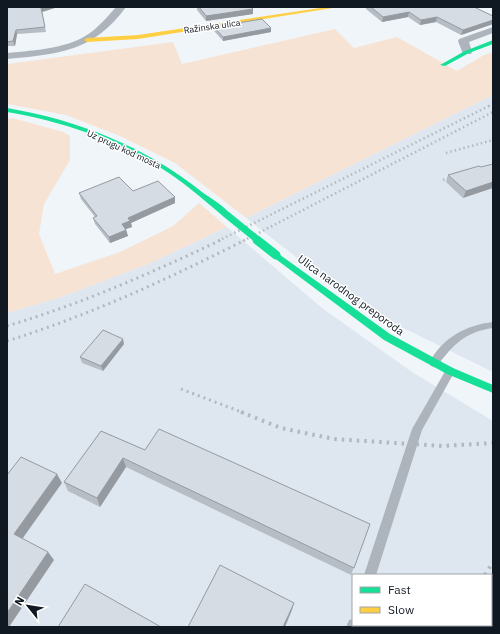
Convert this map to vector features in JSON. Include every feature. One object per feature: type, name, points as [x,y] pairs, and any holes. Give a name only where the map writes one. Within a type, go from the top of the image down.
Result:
[{"type":"street","points":[[7,56],[71,46],[87,40],[98,32],[121,7]]},
{"type":"street","name":"Ražinska ulica","points":[[87,40],[138,37],[337,7]]},
{"type":"street","points":[[467,52],[463,41],[493,30]]},
{"type":"street","points":[[443,65],[467,52],[493,42]]},
{"type":"street","name":"Uz prugu kod mosta","points":[[7,110],[21,111],[56,120],[91,132],[117,144],[173,173],[227,215]]},
{"type":"street","name":"Ulica narodnog preporoda","points":[[227,215],[276,255],[387,337],[450,372],[493,389]]},
{"type":"lane","points":[[434,363],[451,341],[469,330],[493,325]]},
{"type":"lane","points":[[370,574],[417,429],[450,372]]},
{"type":"shaded area","points":[[335,29],[354,48],[397,37],[457,71],[484,55],[493,52],[493,95],[246,218],[175,163],[120,136],[66,115],[7,104],[7,64],[173,42],[182,64]]},
{"type":"shaded area","points":[[493,95],[493,372],[381,317],[345,295],[246,218]]},
{"type":"shaded area","points":[[7,118],[16,119],[63,132],[70,136],[70,160],[44,204],[39,234],[55,274],[120,252],[173,226],[199,203],[227,227],[148,264],[61,297],[7,313]]},
{"type":"shaded area","points":[[227,227],[322,308],[412,372],[493,421],[493,627],[7,627],[7,313],[61,297],[148,264]]},
{"type":"building","points":[[7,7],[44,7],[41,8],[45,27],[16,30],[13,41],[7,42]]},
{"type":"building","points":[[199,7],[251,7],[253,9],[206,16]]},
{"type":"building","points":[[371,7],[474,7],[493,16],[493,20],[463,30],[437,17],[421,20],[409,12],[383,17]]},
{"type":"building","points":[[262,19],[271,28],[223,37],[214,27]]},
{"type":"building","points":[[493,164],[493,182],[466,191],[448,175],[479,166],[481,167]]},
{"type":"building","points":[[119,177],[133,191],[158,181],[175,197],[128,218],[130,221],[122,224],[126,230],[109,237],[93,218],[97,216],[79,193]]},
{"type":"building","points":[[103,330],[123,339],[101,366],[80,357]]},
{"type":"building","points":[[159,429],[370,524],[354,568],[123,458],[97,498],[64,482],[101,431],[145,450]]},
{"type":"building","points":[[21,457],[57,474],[14,534],[48,552],[7,613],[7,475]]},
{"type":"building","points":[[220,565],[294,603],[283,627],[188,627]]},
{"type":"building","points":[[85,584],[161,627],[58,627]]},
{"type":"railway","points":[[218,241],[491,105]]},
{"type":"railway","points":[[243,241],[493,112]]},
{"type":"railway","points":[[446,153],[493,140]]},
{"type":"railway","points":[[443,180],[458,175]]},
{"type":"railway","points":[[7,326],[89,298],[221,240]]},
{"type":"railway","points":[[7,341],[98,308],[187,269],[243,241]]},
{"type":"railway","points":[[181,389],[244,413]]},
{"type":"railway","points":[[241,412],[281,428],[334,439],[442,446],[493,443]]},
{"type":"railway","points":[[486,574],[493,562]]},
{"type":"traffic: fast","points":[[443,65],[467,52],[493,42]]},
{"type":"traffic: fast","points":[[7,110],[47,118],[88,131],[147,157],[172,172],[227,215]]},
{"type":"traffic: fast","points":[[227,215],[276,255]]},
{"type":"traffic: fast","points":[[276,255],[387,337],[450,371],[493,389]]},
{"type":"traffic: slow","points":[[87,40],[138,37],[337,7]]}]
